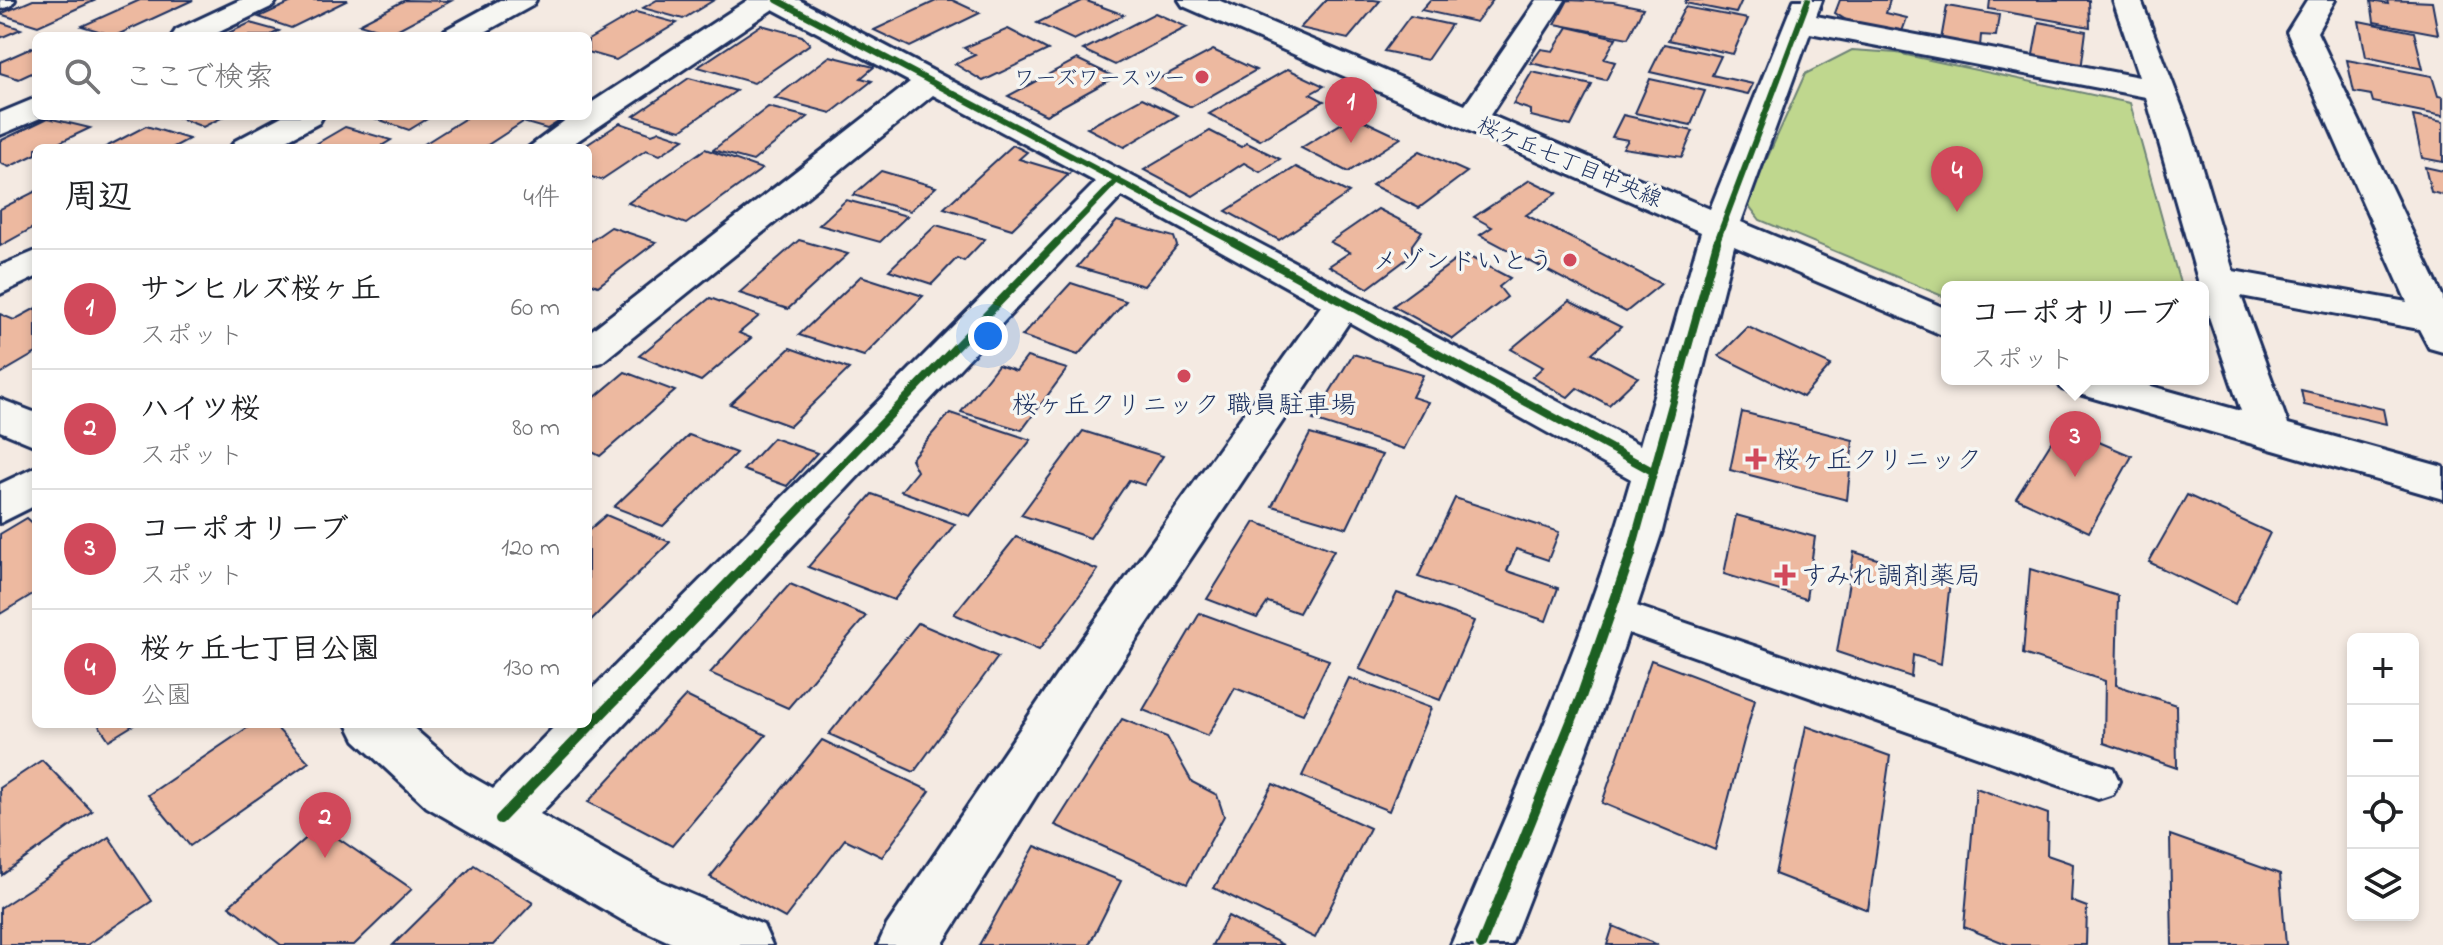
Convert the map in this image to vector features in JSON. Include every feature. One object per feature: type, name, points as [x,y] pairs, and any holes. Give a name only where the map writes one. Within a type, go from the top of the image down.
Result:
[{"type":"street","points":[[195,32],[263,0]]},
{"type":"street","points":[[463,32],[522,0]]},
{"type":"street","points":[[592,117],[767,0]]},
{"type":"street","points":[[777,0],[1117,180],[1654,472]]},
{"type":"street","name":"桜ケ丘七丁目中央線","points":[[1193,0],[1270,19],[1471,119],[1941,321]]},
{"type":"street","points":[[1471,119],[1551,0]]},
{"type":"street","points":[[2127,0],[2160,90],[2217,280],[2270,434]]},
{"type":"street","points":[[2321,0],[2302,32],[2438,329]]},
{"type":"street","points":[[1481,945],[1581,697],[1654,472],[1721,226],[1804,11],[2160,90]]},
{"type":"street","points":[[592,350],[931,81]]},
{"type":"street","points":[[0,125],[32,110]]},
{"type":"street","points":[[254,144],[300,120]]},
{"type":"street","points":[[551,144],[587,120]]},
{"type":"street","points":[[592,724],[1117,180]]},
{"type":"street","points":[[0,282],[32,264]]},
{"type":"street","points":[[2217,280],[2438,329]]},
{"type":"street","points":[[908,945],[1078,685],[1342,304]]},
{"type":"street","points":[[2097,385],[2443,483]]},
{"type":"street","points":[[0,413],[32,429]]},
{"type":"street","points":[[0,506],[32,486]]},
{"type":"street","points":[[377,728],[446,790],[642,901],[742,945]]},
{"type":"street","points":[[500,819],[588,728]]},
{"type":"lane","points":[[1610,612],[2098,781]]},
{"type":"green space","points":[[1852,50],[1897,53],[2130,103],[2179,281],[1941,281],[1941,295],[1760,220],[1747,203],[1805,74]]},
{"type":"building","points":[[33,0],[96,0],[38,26],[0,14]]},
{"type":"building","points":[[140,0],[193,0],[124,32],[102,32],[82,26]]},
{"type":"building","points":[[296,0],[348,0],[291,28],[259,17]]},
{"type":"building","points":[[405,0],[451,1],[393,32],[359,24]]},
{"type":"building","points":[[657,0],[714,0],[683,19],[643,8]]},
{"type":"building","points":[[938,0],[952,0],[980,13],[910,47],[874,30]]},
{"type":"building","points":[[1084,0],[1124,15],[1074,40],[1037,23]]},
{"type":"building","points":[[1326,0],[1380,1],[1348,39],[1300,28]]},
{"type":"building","points":[[1430,0],[1493,0],[1476,22],[1421,10]]},
{"type":"building","points":[[1568,0],[1613,2],[1643,8],[1628,38],[1555,24]]},
{"type":"building","points":[[1686,0],[1742,0],[1736,13],[1685,3]]},
{"type":"building","points":[[1840,0],[1890,0],[1886,13],[1907,18],[1901,34],[1854,25],[1835,13]]},
{"type":"building","points":[[1990,0],[2089,0],[2090,27],[1989,9]]},
{"type":"building","points":[[2387,0],[2432,2],[2438,34],[2374,22],[2371,1],[2388,4]]},
{"type":"building","points":[[1947,6],[1999,15],[1996,36],[1981,35],[1980,47],[1941,40]]},
{"type":"building","points":[[1685,7],[1748,19],[1733,54],[1668,40]]},
{"type":"building","points":[[636,12],[677,23],[616,60],[592,53],[592,38]]},
{"type":"building","points":[[1155,13],[1187,27],[1115,65],[1083,50]]},
{"type":"building","points":[[1410,16],[1451,25],[1427,60],[1384,51]]},
{"type":"building","points":[[2359,21],[2414,32],[2423,69],[2366,57]]},
{"type":"building","points":[[0,22],[21,29],[0,38]]},
{"type":"building","points":[[2039,22],[2086,31],[2081,70],[2032,60]]},
{"type":"building","points":[[250,23],[279,31],[277,32],[231,32]]},
{"type":"building","points":[[761,25],[802,36],[810,44],[754,83],[698,67]]},
{"type":"building","points":[[1568,27],[1616,38],[1604,59],[1615,62],[1606,80],[1531,63],[1541,49],[1553,51]]},
{"type":"building","points":[[1008,29],[1048,50],[983,81],[955,64],[975,55],[964,48]]},
{"type":"building","points":[[1664,44],[1721,56],[1712,75],[1753,84],[1748,94],[1650,72]]},
{"type":"building","points":[[32,48],[32,73],[19,79],[0,73],[0,62]]},
{"type":"building","name":"ワーズワースツー","points":[[1213,50],[1256,70],[1191,107],[1147,85]]},
{"type":"building","points":[[830,56],[874,67],[861,78],[872,81],[831,113],[775,98]]},
{"type":"building","points":[[1077,59],[1115,77],[1046,115],[1008,96]]},
{"type":"building","points":[[2347,60],[2432,76],[2438,96],[2443,97],[2443,116],[2373,102],[2371,95],[2354,92]]},
{"type":"building","points":[[1288,69],[1324,86],[1310,94],[1324,101],[1260,140],[1209,114]]},
{"type":"building","points":[[1532,72],[1592,85],[1571,126],[1531,116],[1531,110],[1513,104]]},
{"type":"building","points":[[689,78],[736,91],[681,130],[634,116]]},
{"type":"building","points":[[1650,79],[1705,91],[1691,125],[1635,113]]},
{"type":"building","points":[[1142,98],[1178,115],[1124,147],[1087,128]]},
{"type":"building","points":[[768,107],[808,117],[753,161],[713,150]]},
{"type":"building","points":[[1623,115],[1693,131],[1682,157],[1623,148],[1628,140],[1612,137]]},
{"type":"building","points":[[1354,116],[1401,138],[1348,172],[1301,148]]},
{"type":"building","points":[[2413,116],[2443,122],[2443,162],[2422,158]]},
{"type":"building","points":[[44,120],[90,128],[56,144],[32,144],[32,156],[9,167],[0,163],[0,141]]},
{"type":"building","points":[[185,120],[217,120],[203,127]]},
{"type":"building","points":[[380,120],[425,120],[409,130]]},
{"type":"building","points":[[463,120],[561,120],[547,129],[523,122],[489,144],[424,144]]},
{"type":"building","points":[[620,123],[652,134],[660,131],[684,139],[660,155],[646,150],[601,180],[592,177],[592,144],[588,144]]},
{"type":"building","points":[[146,126],[189,139],[180,144],[112,144]]},
{"type":"building","points":[[345,127],[391,140],[384,144],[316,144]]},
{"type":"building","points":[[1210,131],[1241,147],[1247,143],[1280,159],[1260,172],[1244,163],[1193,196],[1144,170]]},
{"type":"building","points":[[1013,145],[1027,152],[1019,159],[1069,174],[1012,229],[944,208]]},
{"type":"building","points":[[705,149],[762,169],[686,224],[628,203]]},
{"type":"building","points":[[1420,151],[1467,172],[1419,208],[1372,185]]},
{"type":"building","points":[[1296,167],[1349,193],[1279,240],[1226,211]]},
{"type":"building","points":[[2425,167],[2443,171],[2443,195],[2431,192]]},
{"type":"building","points":[[881,171],[936,187],[910,211],[853,195]]},
{"type":"building","name":"メゾンドいとう","points":[[1530,180],[1557,193],[1526,215],[1661,284],[1626,312],[1480,235],[1492,227],[1474,217]]},
{"type":"building","points":[[32,193],[32,228],[0,246],[0,209]]},
{"type":"building","points":[[846,200],[907,216],[880,242],[819,225]]},
{"type":"building","points":[[1378,209],[1422,231],[1412,245],[1412,255],[1368,288],[1329,266],[1350,252],[1330,242]]},
{"type":"building","points":[[1117,221],[1174,237],[1177,246],[1144,286],[1077,267]]},
{"type":"building","points":[[936,225],[985,239],[964,261],[957,258],[932,284],[889,270]]},
{"type":"building","points":[[611,227],[656,242],[598,286],[592,284],[592,240]]},
{"type":"building","points":[[799,240],[848,254],[788,309],[739,293]]},
{"type":"building","points":[[1464,254],[1510,278],[1499,287],[1507,297],[1453,339],[1393,306]]},
{"type":"building","points":[[861,276],[923,296],[864,356],[799,335]]},
{"type":"building","points":[[1071,283],[1126,301],[1078,355],[1022,336]]},
{"type":"building","points":[[710,298],[759,316],[739,333],[751,338],[701,381],[639,356]]},
{"type":"building","points":[[1569,301],[1621,327],[1592,353],[1638,377],[1609,405],[1577,388],[1568,397],[1532,377],[1543,367],[1511,349]]},
{"type":"building","points":[[32,310],[32,355],[0,374],[0,314],[14,320]]},
{"type":"building","points":[[1748,327],[1831,365],[1803,397],[1719,356]]},
{"type":"building","points":[[790,348],[849,369],[790,426],[730,404]]},
{"type":"building","points":[[1353,354],[1423,375],[1412,397],[1428,402],[1404,449],[1313,420]]},
{"type":"building","points":[[1027,357],[1067,369],[1022,430],[961,412],[998,365],[1016,371]]},
{"type":"building","points":[[625,372],[675,391],[600,456],[592,452],[592,400]]},
{"type":"building","points":[[2301,390],[2383,409],[2386,424],[2304,405]]},
{"type":"building","points":[[1742,412],[1853,440],[1847,500],[1730,470]]},
{"type":"building","points":[[950,413],[1031,440],[970,516],[901,491],[917,471],[911,459]]},
{"type":"building","points":[[2061,426],[2132,456],[2089,532],[2016,498]]},
{"type":"building","points":[[1083,431],[1163,456],[1144,485],[1129,480],[1090,538],[1021,515]]},
{"type":"building","points":[[1310,434],[1382,455],[1347,528],[1272,506]]},
{"type":"building","points":[[689,435],[736,453],[663,526],[614,507]]},
{"type":"building","points":[[773,438],[817,453],[787,486],[743,470]]},
{"type":"building","points":[[872,494],[955,524],[894,600],[808,567]]},
{"type":"building","points":[[2187,495],[2270,533],[2235,604],[2149,562]]},
{"type":"building","points":[[1455,498],[1559,532],[1548,560],[1516,549],[1507,571],[1558,588],[1546,621],[1418,577]]},
{"type":"building","points":[[606,515],[670,542],[592,619],[592,527]]},
{"type":"building","points":[[1736,515],[1815,537],[1806,599],[1724,574]]},
{"type":"building","points":[[27,518],[32,522],[32,594],[0,614],[0,534]]},
{"type":"building","points":[[1255,522],[1334,550],[1299,613],[1268,602],[1257,618],[1207,599]]},
{"type":"building","points":[[1016,537],[1098,570],[1039,650],[954,614]]},
{"type":"building","points":[[1854,552],[1950,581],[1941,664],[1913,655],[1911,677],[1837,652]]},
{"type":"building","points":[[2030,569],[2118,596],[2116,685],[2176,705],[2177,768],[2104,743],[2105,681],[2023,654]]},
{"type":"building","points":[[790,584],[866,616],[788,708],[710,673]]},
{"type":"building","points":[[1397,593],[1474,621],[1440,700],[1359,669]]},
{"type":"building","points":[[1200,613],[1329,660],[1303,714],[1235,688],[1208,736],[1143,710]]},
{"type":"building","points":[[918,623],[998,657],[914,772],[829,734]]},
{"type":"building","points":[[1651,660],[1755,699],[1715,850],[1602,803]]},
{"type":"building","points":[[1349,678],[1431,708],[1389,811],[1302,776]]},
{"type":"building","points":[[686,696],[766,735],[672,846],[588,802]]},
{"type":"building","points":[[1122,719],[1167,737],[1192,782],[1217,795],[1224,816],[1187,884],[1055,825]]},
{"type":"building","points":[[1806,726],[1890,756],[1868,910],[1775,874]]},
{"type":"building","points":[[101,728],[128,728],[109,740]]},
{"type":"building","points":[[247,728],[277,728],[309,762],[190,846],[148,795]]},
{"type":"building","points":[[822,740],[930,791],[882,857],[845,839],[785,918],[710,877]]},
{"type":"building","points":[[42,760],[92,811],[2,875],[0,788]]},
{"type":"building","points":[[1273,784],[1370,828],[1315,938],[1214,888]]},
{"type":"building","points":[[1976,788],[2048,814],[2047,855],[2073,864],[2071,901],[2087,907],[2086,945],[2009,945],[1964,927]]},
{"type":"building","points":[[320,826],[412,889],[354,945],[281,945],[229,906]]},
{"type":"building","points":[[2170,835],[2280,874],[2286,945],[2172,945]]},
{"type":"building","points":[[109,837],[152,901],[87,945],[0,945],[0,908]]},
{"type":"building","points":[[1035,846],[1121,881],[1089,945],[979,945]]},
{"type":"building","points":[[474,865],[533,903],[493,945],[393,945]]},
{"type":"building","points":[[1228,916],[1283,945],[1212,945]]},
{"type":"building","points":[[1613,926],[1658,945],[1607,945]]},
{"type":"cycle path","points":[[777,0],[1145,194],[1654,472]]},
{"type":"cycle path","points":[[1481,945],[1581,697],[1639,531],[1721,226],[1808,0]]},
{"type":"cycle path","points":[[592,724],[1117,180]]},
{"type":"cycle path","points":[[500,819],[588,728]]},
{"type":"place","name":"ワーズワースツー","points":[[1202,77]]},
{"type":"place","name":"サンヒルズ桜ヶ丘","points":[[1351,143]]},
{"type":"place","name":"桜ヶ丘七丁目公園","points":[[1957,212]]},
{"type":"place","name":"メゾンドいとう","points":[[1570,260]]},
{"type":"place","name":"桜ヶ丘クリニック 職員駐車場","points":[[1184,376]]},
{"type":"place","name":"桜ヶ丘クリニック","points":[[1756,459]]},
{"type":"place","name":"コーポオリーブ","points":[[2075,477]]},
{"type":"place","name":"すみれ調剤薬局","points":[[1785,575]]},
{"type":"place","name":"ハイツ桜","points":[[325,858]]}]
